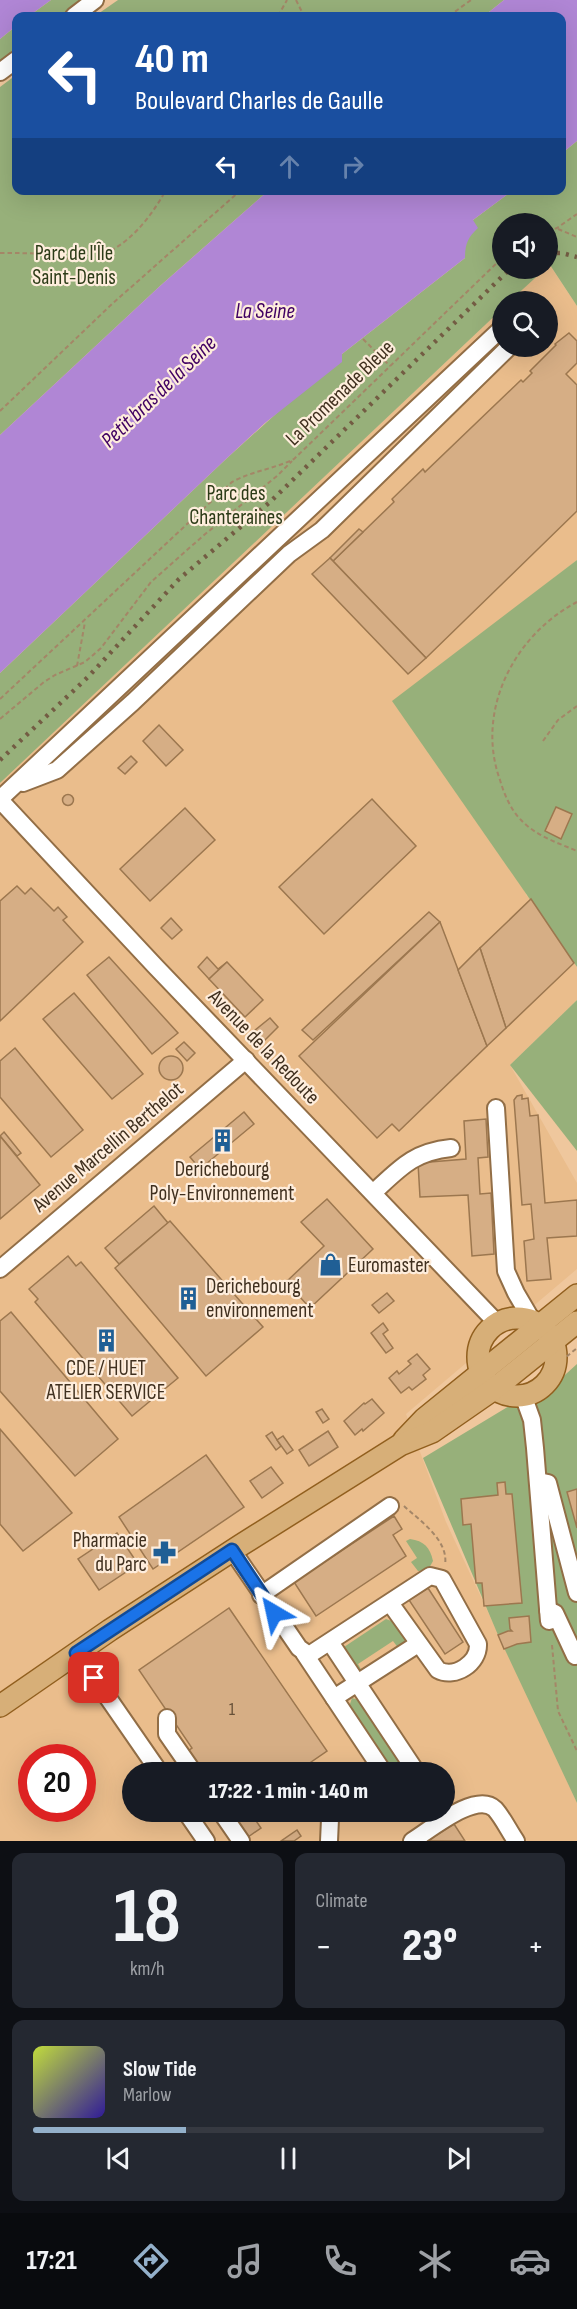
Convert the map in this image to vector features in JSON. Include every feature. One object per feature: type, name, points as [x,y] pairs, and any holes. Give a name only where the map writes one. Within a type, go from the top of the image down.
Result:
[{"type":"main road","points":[[0,1706],[232,1550],[400,1445],[432,1432],[488,1381],[536,1323],[577,1294]]},
{"type":"main road","points":[[523,1319],[536,1323],[553,1342],[556,1353],[555,1366],[545,1384],[538,1390],[523,1395],[513,1395],[488,1381],[479,1350],[484,1338],[498,1323],[523,1319]]},
{"type":"main road","points":[[488,1381],[553,1342],[577,1322]]},
{"type":"street","points":[[79,12],[95,0]]},
{"type":"street","points":[[0,800],[492,337]]},
{"type":"street","points":[[14,787],[57,770],[66,763],[289,554],[322,530],[499,357]]},
{"type":"street","name":"Avenue de la Redoute","points":[[0,800],[498,1323]]},
{"type":"street","name":"Avenue Marcellin Berthelot","points":[[0,1269],[246,1060]]},
{"type":"street","points":[[496,1108],[506,1271],[516,1293],[536,1323]]},
{"type":"street","points":[[373,1192],[402,1166],[422,1153],[452,1148]]},
{"type":"street","points":[[523,1395],[532,1420],[549,1616],[555,1613],[575,1656]]},
{"type":"street","points":[[538,1481],[548,1483],[574,1569],[577,1593]]},
{"type":"street","points":[[261,1595],[390,1506]]},
{"type":"street","points":[[232,1550],[377,1762]]},
{"type":"street","points":[[304,1653],[314,1654],[430,1576],[440,1578],[478,1644],[473,1660],[460,1670],[446,1673],[438,1670],[390,1603]]},
{"type":"street","points":[[330,1642],[410,1762]]},
{"type":"street","points":[[334,1698],[418,1644]]},
{"type":"street","points":[[76,1653],[152,1762]]},
{"type":"street","points":[[166,1718],[167,1734],[186,1762]]},
{"type":"street","points":[[412,1841],[465,1808],[481,1803],[495,1810],[516,1841]]},
{"type":"street","points":[[193,1822],[206,1841]]},
{"type":"street","points":[[228,1822],[241,1841]]},
{"type":"street","points":[[329,1841],[330,1822]]},
{"type":"path","points":[[454,12],[471,0]]},
{"type":"path","points":[[0,253],[45,254],[73,259],[99,256],[116,248],[135,233],[150,216],[163,195]]},
{"type":"path","points":[[0,411],[112,304],[234,195]]},
{"type":"path","points":[[558,227],[577,214]]},
{"type":"path","points":[[558,228],[577,237]]},
{"type":"path","name":"La Promenade Bleue","points":[[0,699],[232,482],[246,474],[294,459],[492,268]]},
{"type":"path","points":[[363,339],[390,366]]},
{"type":"path","points":[[0,719],[44,682],[77,666],[101,648],[151,582],[204,535],[277,476],[294,459]]},
{"type":"path","points":[[577,602],[538,630],[507,671],[496,703],[492,738],[497,772],[507,798],[521,820],[540,834],[577,851]]},
{"type":"path","points":[[77,666],[85,620]]},
{"type":"path","points":[[543,741],[558,720],[577,706]]},
{"type":"path","points":[[555,1366],[577,1348]]},
{"type":"path","points":[[390,1506],[399,1501],[440,1541],[446,1560],[440,1578]]},
{"type":"path","points":[[552,1649],[558,1711],[577,1751]]},
{"type":"shaded area","points":[[558,278],[577,306],[577,560],[505,616],[526,895],[577,967],[577,1000],[510,1065],[577,1183],[577,1269],[406,1414],[446,1522],[577,1803],[577,1841],[0,1841],[0,783],[492,318],[492,357],[558,357],[558,291],[521,291],[534,279]]},
{"type":"green space","points":[[51,0],[85,0],[68,12],[34,12]]},
{"type":"green space","points":[[118,0],[504,0],[489,12],[101,12]]},
{"type":"green space","points":[[12,29],[12,55],[0,65],[0,39]]},
{"type":"green space","name":"Parc de l'Île Saint-Denis","points":[[12,78],[12,195],[263,195],[160,286],[0,435],[0,87]]},
{"type":"green space","name":"Parc des Chanteraines","points":[[577,141],[577,306],[558,277],[558,213],[492,213],[492,279],[534,279],[521,291],[492,291],[492,318],[0,783],[0,673],[226,459],[342,354],[465,258],[465,247],[473,220],[507,195],[566,195],[566,150]]},
{"type":"green space","points":[[577,560],[577,967],[392,701]]},
{"type":"green space","points":[[577,1000],[577,1151],[510,1065]]},
{"type":"green space","points":[[577,1364],[577,1803],[498,1635],[423,1458],[511,1405],[535,1402]]},
{"type":"green space","points":[[410,1539],[423,1543],[428,1548],[433,1561],[428,1570],[418,1571],[411,1562],[417,1558],[406,1541]]},
{"type":"green space","points":[[386,1619],[394,1622],[408,1644],[399,1649],[393,1641],[358,1664],[363,1673],[358,1673],[344,1651],[344,1647]]},
{"type":"green space","points":[[352,1698],[359,1700],[400,1762],[385,1762],[349,1707]]},
{"type":"water","points":[[0,0],[51,0],[34,12],[12,12],[12,29],[0,39]]},
{"type":"water","points":[[504,0],[577,0],[577,141],[566,150],[566,12],[489,12]]},
{"type":"water","name":"La Seine","points":[[263,195],[507,195],[473,220],[478,228],[468,241],[465,258],[342,354],[342,362],[265,423],[0,673],[0,435],[160,286]]},
{"type":"building","points":[[569,333],[577,341],[577,363],[566,374],[577,385],[577,511],[426,658],[333,561],[394,502],[392,499],[423,469],[425,472],[521,380],[523,382],[544,357],[558,357],[558,342]]},
{"type":"building","points":[[359,529],[363,532],[333,561],[330,558]]},
{"type":"building","points":[[330,558],[426,658],[408,674],[312,574]]},
{"type":"building","points":[[159,725],[183,750],[166,766],[143,741]]},
{"type":"building","points":[[131,756],[137,762],[125,774],[118,768]]},
{"type":"building","points":[[68,794],[74,800],[68,806],[62,800]]},
{"type":"building","points":[[372,799],[416,846],[324,934],[279,887]]},
{"type":"building","points":[[556,807],[572,814],[561,839],[545,831]]},
{"type":"building","points":[[185,808],[215,840],[150,901],[120,869]]},
{"type":"building","points":[[17,886],[25,894],[31,888],[54,911],[58,907],[67,917],[63,920],[83,942],[0,1021],[0,901]]},
{"type":"building","points":[[531,899],[574,963],[506,1028],[480,948]]},
{"type":"building","points":[[429,912],[440,922],[313,1040],[302,1030]]},
{"type":"building","points":[[171,918],[182,930],[172,939],[161,928]]},
{"type":"building","points":[[440,922],[487,1046],[399,1131],[392,1124],[377,1138],[299,1056]]},
{"type":"building","points":[[480,948],[506,1028],[487,1046],[458,970]]},
{"type":"building","points":[[109,957],[178,1033],[152,1054],[87,975]]},
{"type":"building","points":[[207,957],[218,969],[227,962],[209,979],[198,967]]},
{"type":"building","points":[[227,962],[263,1000],[245,1017],[209,979]]},
{"type":"building","points":[[74,993],[143,1074],[112,1099],[43,1019]]},
{"type":"building","points":[[270,1018],[278,1027],[264,1041],[254,1031]]},
{"type":"building","points":[[184,1042],[195,1053],[187,1061],[176,1049]]},
{"type":"building","points":[[15,1048],[83,1130],[51,1157],[0,1097],[0,1061]]},
{"type":"building","points":[[171,1056],[176,1057],[182,1063],[182,1073],[176,1079],[171,1080],[166,1079],[160,1073],[159,1068],[160,1063],[166,1057]]},
{"type":"building","points":[[522,1095],[522,1099],[528,1098],[530,1116],[538,1115],[545,1203],[577,1200],[577,1236],[547,1238],[551,1279],[527,1281],[524,1241],[534,1239],[531,1204],[522,1205],[514,1100],[517,1096]]},
{"type":"building","name":"Derichebourg Poly-Environnement","points":[[244,1112],[254,1124],[200,1169],[190,1157]]},
{"type":"building","points":[[486,1119],[488,1157],[478,1158],[480,1194],[491,1193],[494,1254],[472,1256],[468,1195],[420,1197],[418,1163],[466,1159],[464,1121]]},
{"type":"building","points":[[4,1132],[21,1153],[17,1156],[0,1136]]},
{"type":"building","points":[[0,1136],[40,1185],[0,1219]]},
{"type":"building","name":"Euromaster","points":[[327,1199],[373,1249],[310,1308],[286,1282],[324,1246],[301,1222]]},
{"type":"building","points":[[154,1206],[168,1223],[119,1264],[105,1248]]},
{"type":"building","name":"Derichebourg environnement","points":[[170,1221],[263,1327],[206,1376],[115,1268]]},
{"type":"building","name":"CDE / HUET ATELIER SERVICE","points":[[68,1256],[76,1266],[81,1262],[178,1378],[132,1416],[35,1302],[38,1299],[29,1289]]},
{"type":"building","points":[[387,1293],[394,1301],[379,1313],[372,1305]]},
{"type":"building","points":[[11,1312],[118,1439],[75,1476],[0,1391],[0,1321]]},
{"type":"building","points":[[383,1323],[388,1330],[383,1334],[393,1348],[386,1353],[371,1333]]},
{"type":"building","points":[[417,1354],[430,1369],[423,1375],[426,1379],[412,1390],[409,1387],[401,1393],[389,1378],[397,1371],[399,1374],[411,1364],[408,1361]]},
{"type":"building","points":[[372,1399],[384,1413],[355,1435],[344,1421]]},
{"type":"building","points":[[322,1409],[329,1419],[323,1423],[316,1412]]},
{"type":"building","points":[[0,1429],[72,1513],[23,1551],[0,1524]]},
{"type":"building","points":[[328,1431],[338,1447],[309,1466],[299,1450]]},
{"type":"building","points":[[272,1432],[281,1446],[276,1450],[266,1436]]},
{"type":"building","points":[[283,1436],[293,1450],[287,1454],[277,1440]]},
{"type":"building","points":[[206,1455],[244,1507],[153,1569],[119,1517]]},
{"type":"building","points":[[271,1467],[283,1483],[262,1498],[250,1481]]},
{"type":"building","points":[[505,1482],[506,1494],[512,1494],[522,1603],[484,1606],[482,1583],[476,1583],[471,1524],[463,1525],[461,1499],[498,1495],[497,1483]]},
{"type":"building","points":[[577,1489],[577,1528],[567,1492]]},
{"type":"building","points":[[394,1516],[402,1529],[393,1535],[406,1556],[316,1616],[294,1582]]},
{"type":"building","points":[[117,1533],[138,1564],[99,1590],[78,1559]]},
{"type":"building","points":[[428,1588],[463,1642],[445,1654],[409,1600]]},
{"type":"building","points":[[229,1608],[327,1751],[311,1762],[196,1762],[188,1751],[192,1748],[139,1670]]},
{"type":"building","points":[[529,1616],[531,1642],[504,1649],[498,1635],[512,1631],[509,1618]]},
{"type":"building","points":[[238,1822],[257,1822],[261,1828],[248,1837]]},
{"type":"building","points":[[454,1824],[465,1841],[427,1841]]},
{"type":"building","points":[[297,1830],[301,1836],[294,1841],[281,1841]]},
{"type":"railway","points":[[558,253],[577,257]]},
{"type":"railway","points":[[0,760],[88,677],[179,579],[270,502],[500,279]]},
{"type":"place","name":"Derichebourg Poly-Environnement","points":[[222,1141]]},
{"type":"place","name":"Euromaster","points":[[330,1265]]},
{"type":"place","name":"Derichebourg environnement","points":[[188,1298]]},
{"type":"place","name":"CDE / HUET ATELIER SERVICE","points":[[106,1340]]},
{"type":"place","name":"Pharmacie du Parc","points":[[165,1552]]},
{"type":"route","points":[[94,1678],[76,1653],[232,1550],[274,1613]]},
{"type":"water label","name":"Petit bras de la Seine","points":[[159,392]]}]
